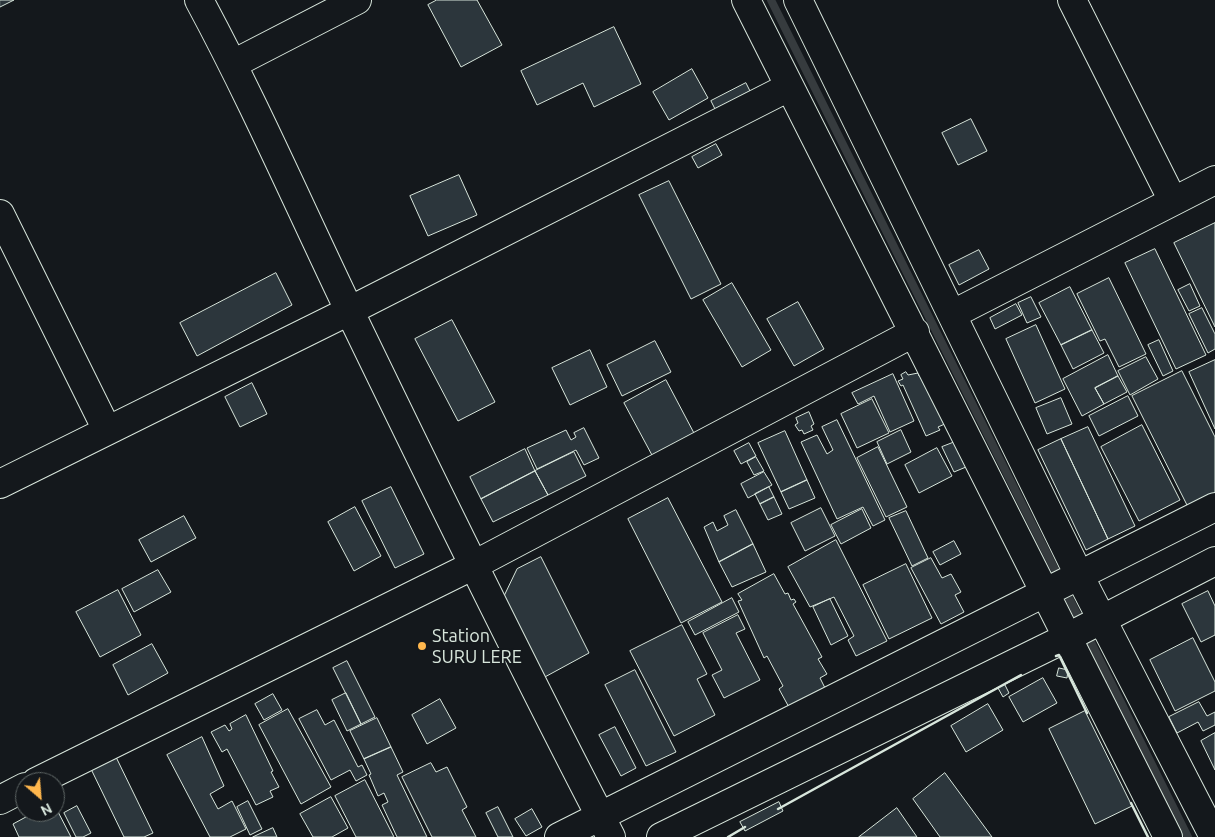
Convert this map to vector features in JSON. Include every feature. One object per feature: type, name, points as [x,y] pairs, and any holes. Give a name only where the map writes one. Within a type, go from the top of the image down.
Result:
[{"type":"street","points":[[200,0],[233,64],[349,311],[606,827]]},
{"type":"street","points":[[233,64],[356,0]]},
{"type":"street","points":[[746,0],[1168,837]]},
{"type":"street","points":[[798,0],[1079,575],[1214,837]]},
{"type":"street","points":[[1072,0],[1173,201]]},
{"type":"street","points":[[0,484],[349,311],[789,87]]},
{"type":"street","points":[[953,314],[1215,180]]},
{"type":"street","points":[[0,214],[107,430]]},
{"type":"street","points":[[56,772],[474,565],[915,332]]},
{"type":"street","points":[[559,837],[606,827],[1079,575],[1215,507]]},
{"type":"street","points":[[661,837],[1068,637],[1101,618],[1215,561]]},
{"type":"street","points":[[0,800],[15,792]]},
{"type":"building","points":[[0,0],[14,0],[0,7]]},
{"type":"building","points":[[437,0],[477,0],[502,45],[461,67],[428,5]]},
{"type":"building","points":[[614,27],[641,84],[594,107],[583,83],[537,105],[521,71]]},
{"type":"building","points":[[692,69],[708,98],[669,120],[653,92]]},
{"type":"building","points":[[746,83],[750,91],[715,109],[711,101]]},
{"type":"building","points":[[971,119],[987,151],[958,165],[942,133]]},
{"type":"building","points":[[716,144],[722,155],[698,168],[692,157]]},
{"type":"building","points":[[459,175],[477,215],[428,236],[410,196]]},
{"type":"building","points":[[669,181],[721,284],[691,299],[639,195]]},
{"type":"building","points":[[1215,223],[1215,327],[1174,243]]},
{"type":"building","points":[[1155,249],[1206,355],[1176,369],[1125,263]]},
{"type":"building","points":[[979,250],[989,269],[959,285],[949,265]]},
{"type":"building","points":[[276,273],[292,305],[197,356],[180,323]]},
{"type":"building","points":[[1109,278],[1146,354],[1119,367],[1105,339],[1100,341],[1077,294]]},
{"type":"building","points":[[732,283],[771,350],[742,367],[703,300]]},
{"type":"building","points":[[1190,284],[1200,306],[1189,311],[1178,290]]},
{"type":"building","points":[[1070,287],[1092,330],[1061,345],[1039,303]]},
{"type":"building","points":[[1031,297],[1041,317],[1027,323],[1018,303]]},
{"type":"building","points":[[798,302],[824,349],[794,366],[767,319]]},
{"type":"building","points":[[1016,304],[1022,315],[995,329],[990,318]]},
{"type":"building","points":[[1202,308],[1215,334],[1215,349],[1208,353],[1189,314]]},
{"type":"building","points":[[452,320],[495,402],[458,421],[415,339]]},
{"type":"building","points":[[1036,325],[1065,389],[1035,403],[1006,339]]},
{"type":"building","points":[[1092,330],[1104,353],[1073,369],[1061,345]]},
{"type":"building","points":[[1159,340],[1173,371],[1163,376],[1148,345]]},
{"type":"building","points":[[655,341],[671,372],[622,396],[607,365]]},
{"type":"building","points":[[590,350],[607,387],[570,405],[552,368]]},
{"type":"building","points":[[1108,355],[1118,376],[1095,388],[1104,404],[1082,416],[1063,379]]},
{"type":"building","points":[[1146,357],[1158,379],[1130,395],[1118,371]]},
{"type":"building","points":[[1215,360],[1215,429],[1189,372]]},
{"type":"building","points":[[1182,371],[1215,437],[1215,496],[1189,509],[1132,396]]},
{"type":"building","points":[[906,372],[908,375],[918,373],[919,376],[921,375],[947,423],[938,427],[940,430],[926,436],[903,385],[901,386],[898,381],[903,379],[901,375]]},
{"type":"building","points":[[893,374],[914,421],[890,432],[874,396],[858,404],[852,393]]},
{"type":"building","points":[[1118,376],[1127,392],[1104,404],[1095,388]]},
{"type":"building","points":[[666,380],[695,435],[653,457],[624,403]]},
{"type":"building","points":[[252,383],[267,414],[240,427],[225,397]]},
{"type":"building","points":[[1128,396],[1138,416],[1099,436],[1089,416]]},
{"type":"building","points":[[1061,398],[1072,424],[1047,434],[1036,408]]},
{"type":"building","points":[[872,399],[889,433],[857,448],[841,414]]},
{"type":"building","points":[[809,412],[814,424],[811,426],[813,430],[804,434],[795,425],[798,423],[796,418]]},
{"type":"building","points":[[837,420],[885,520],[873,526],[863,507],[837,519],[801,442],[817,435],[827,454],[833,450],[822,427]]},
{"type":"building","points":[[1142,425],[1180,500],[1139,521],[1101,447]]},
{"type":"building","points":[[1088,427],[1135,526],[1108,539],[1061,439]]},
{"type":"building","points":[[584,428],[599,458],[584,465],[576,450],[537,469],[527,448],[566,430],[571,440],[576,437],[574,433]]},
{"type":"building","points":[[901,430],[911,452],[887,464],[877,442]]},
{"type":"building","points":[[785,431],[807,480],[781,492],[758,443]]},
{"type":"building","points":[[1061,439],[1108,539],[1086,550],[1038,450]]},
{"type":"building","points":[[955,442],[966,467],[954,472],[942,447]]},
{"type":"building","points":[[749,443],[756,456],[741,464],[734,451]]},
{"type":"building","points":[[878,447],[907,507],[886,517],[857,458]]},
{"type":"building","points":[[937,448],[952,476],[919,493],[905,465]]},
{"type":"building","points":[[525,449],[535,471],[481,499],[470,477]]},
{"type":"building","points":[[574,452],[586,476],[548,495],[535,471]]},
{"type":"building","points":[[756,457],[764,471],[754,475],[747,462]]},
{"type":"building","points":[[535,471],[548,495],[493,522],[481,499]]},
{"type":"building","points":[[764,472],[772,485],[748,498],[741,484]]},
{"type":"building","points":[[807,480],[815,498],[789,509],[781,492]]},
{"type":"building","points":[[391,487],[424,554],[395,568],[362,501]]},
{"type":"building","points":[[769,487],[774,497],[760,504],[755,494]]},
{"type":"building","points":[[774,497],[782,514],[768,520],[760,504]]},
{"type":"building","points":[[668,498],[722,602],[681,623],[628,519]]},
{"type":"building","points":[[355,507],[381,556],[354,571],[328,522]]},
{"type":"building","points":[[821,508],[835,536],[805,551],[791,523]]},
{"type":"building","points":[[862,509],[871,528],[841,544],[831,525]]},
{"type":"building","points":[[736,510],[753,544],[719,562],[704,527],[713,522],[717,531],[728,525],[724,516]]},
{"type":"building","points":[[906,511],[928,558],[912,566],[889,518]]},
{"type":"building","points":[[184,516],[196,538],[151,562],[139,540]]},
{"type":"building","points":[[836,540],[887,641],[856,656],[848,640],[854,636],[834,597],[810,607],[788,567]]},
{"type":"building","points":[[954,541],[961,554],[940,565],[933,552]]},
{"type":"building","points":[[753,544],[766,572],[732,587],[719,562]]},
{"type":"building","points":[[541,557],[589,653],[543,678],[504,596],[517,569]]},
{"type":"building","points":[[931,558],[942,578],[951,574],[961,592],[955,595],[964,612],[941,624],[911,568]]},
{"type":"building","points":[[906,564],[932,618],[889,639],[863,585]]},
{"type":"building","points":[[158,570],[171,592],[134,612],[122,589]]},
{"type":"building","points":[[774,574],[785,594],[788,593],[791,600],[794,599],[796,602],[793,604],[822,657],[818,659],[827,674],[820,678],[825,688],[791,711],[779,689],[783,686],[767,656],[764,658],[738,601],[742,600],[738,594]]},
{"type":"building","points":[[118,590],[141,635],[100,657],[76,612]]},
{"type":"building","points":[[1208,591],[1215,606],[1215,635],[1201,642],[1182,604]]},
{"type":"building","points":[[732,598],[739,612],[695,635],[688,622]]},
{"type":"building","points":[[830,599],[848,636],[831,645],[813,607]]},
{"type":"building","points":[[738,615],[745,629],[736,633],[760,680],[724,698],[712,675],[722,670],[703,633]]},
{"type":"building","points":[[682,625],[707,674],[697,679],[715,715],[674,736],[630,651]]},
{"type":"building","points":[[1193,638],[1215,682],[1215,691],[1175,711],[1150,660]]},
{"type":"building","points":[[152,644],[168,673],[128,695],[113,665]]},
{"type":"building","points":[[347,661],[375,717],[361,724],[333,668]]},
{"type":"building","points":[[1059,668],[1068,670],[1067,678],[1057,676]]},
{"type":"building","points":[[635,670],[676,752],[646,766],[605,685]]},
{"type":"building","points":[[1043,678],[1057,703],[1023,722],[1009,697]]},
{"type":"building","points":[[1005,685],[1009,693],[1003,697],[998,688]]},
{"type":"building","points":[[346,693],[361,724],[347,731],[332,700]]},
{"type":"building","points":[[273,694],[282,710],[264,720],[255,704]]},
{"type":"building","points":[[440,699],[456,728],[427,744],[412,715]]},
{"type":"building","points":[[1199,702],[1207,716],[1215,712],[1215,725],[1203,731],[1198,722],[1177,733],[1169,717]]},
{"type":"building","points":[[988,704],[1003,730],[966,752],[951,726]]},
{"type":"building","points":[[288,709],[331,787],[301,804],[259,725]]},
{"type":"building","points":[[317,710],[325,725],[334,720],[358,767],[362,765],[367,775],[356,781],[350,770],[331,780],[299,719]]},
{"type":"building","points":[[1085,711],[1132,806],[1095,824],[1049,729]]},
{"type":"building","points":[[246,715],[279,787],[270,791],[273,797],[256,805],[227,749],[222,752],[211,732],[225,725],[229,731],[232,729],[230,724]]},
{"type":"building","points":[[377,718],[391,747],[364,759],[350,731]]},
{"type":"building","points":[[615,727],[636,768],[621,776],[599,735]]},
{"type":"building","points":[[1215,733],[1215,770],[1201,741]]},
{"type":"building","points":[[202,737],[224,786],[210,794],[218,809],[232,801],[246,829],[230,837],[210,837],[167,755]]},
{"type":"building","points":[[391,747],[403,772],[397,775],[427,837],[397,837],[382,805],[388,802],[384,793],[378,796],[369,775],[371,774],[364,759]]},
{"type":"building","points":[[116,757],[153,833],[144,837],[124,837],[91,769]]},
{"type":"building","points":[[431,763],[436,772],[447,767],[467,807],[462,810],[476,837],[432,837],[402,777]]},
{"type":"building","points":[[945,773],[992,837],[940,837],[913,799]]},
{"type":"building","points":[[365,780],[394,837],[356,837],[335,796]]},
{"type":"building","points":[[331,797],[348,828],[332,837],[313,837],[300,814]]},
{"type":"building","points":[[248,801],[262,829],[250,835],[237,807]]},
{"type":"building","points":[[779,802],[783,811],[745,831],[740,822]]},
{"type":"building","points":[[77,806],[91,833],[83,837],[76,837],[65,812]]},
{"type":"building","points":[[498,807],[513,837],[498,837],[486,813]]},
{"type":"building","points":[[897,808],[917,837],[859,837]]},
{"type":"building","points":[[532,809],[542,827],[526,836],[515,819]]},
{"type":"building","points":[[17,822],[63,822],[71,837],[19,837],[13,824]]},
{"type":"building","points":[[273,828],[277,837],[253,837]]},
{"type":"waterway","points":[[771,0],[1188,837]]},
{"type":"wall","points":[[1056,656],[1059,655],[1087,713]]},
{"type":"wall","points":[[778,809],[1021,675]]},
{"type":"wall","points":[[1131,803],[1148,837]]},
{"type":"wall","points":[[728,837],[745,827]]},
{"type":"place","name":"Station SURU LERE","points":[[422,646]]}]
